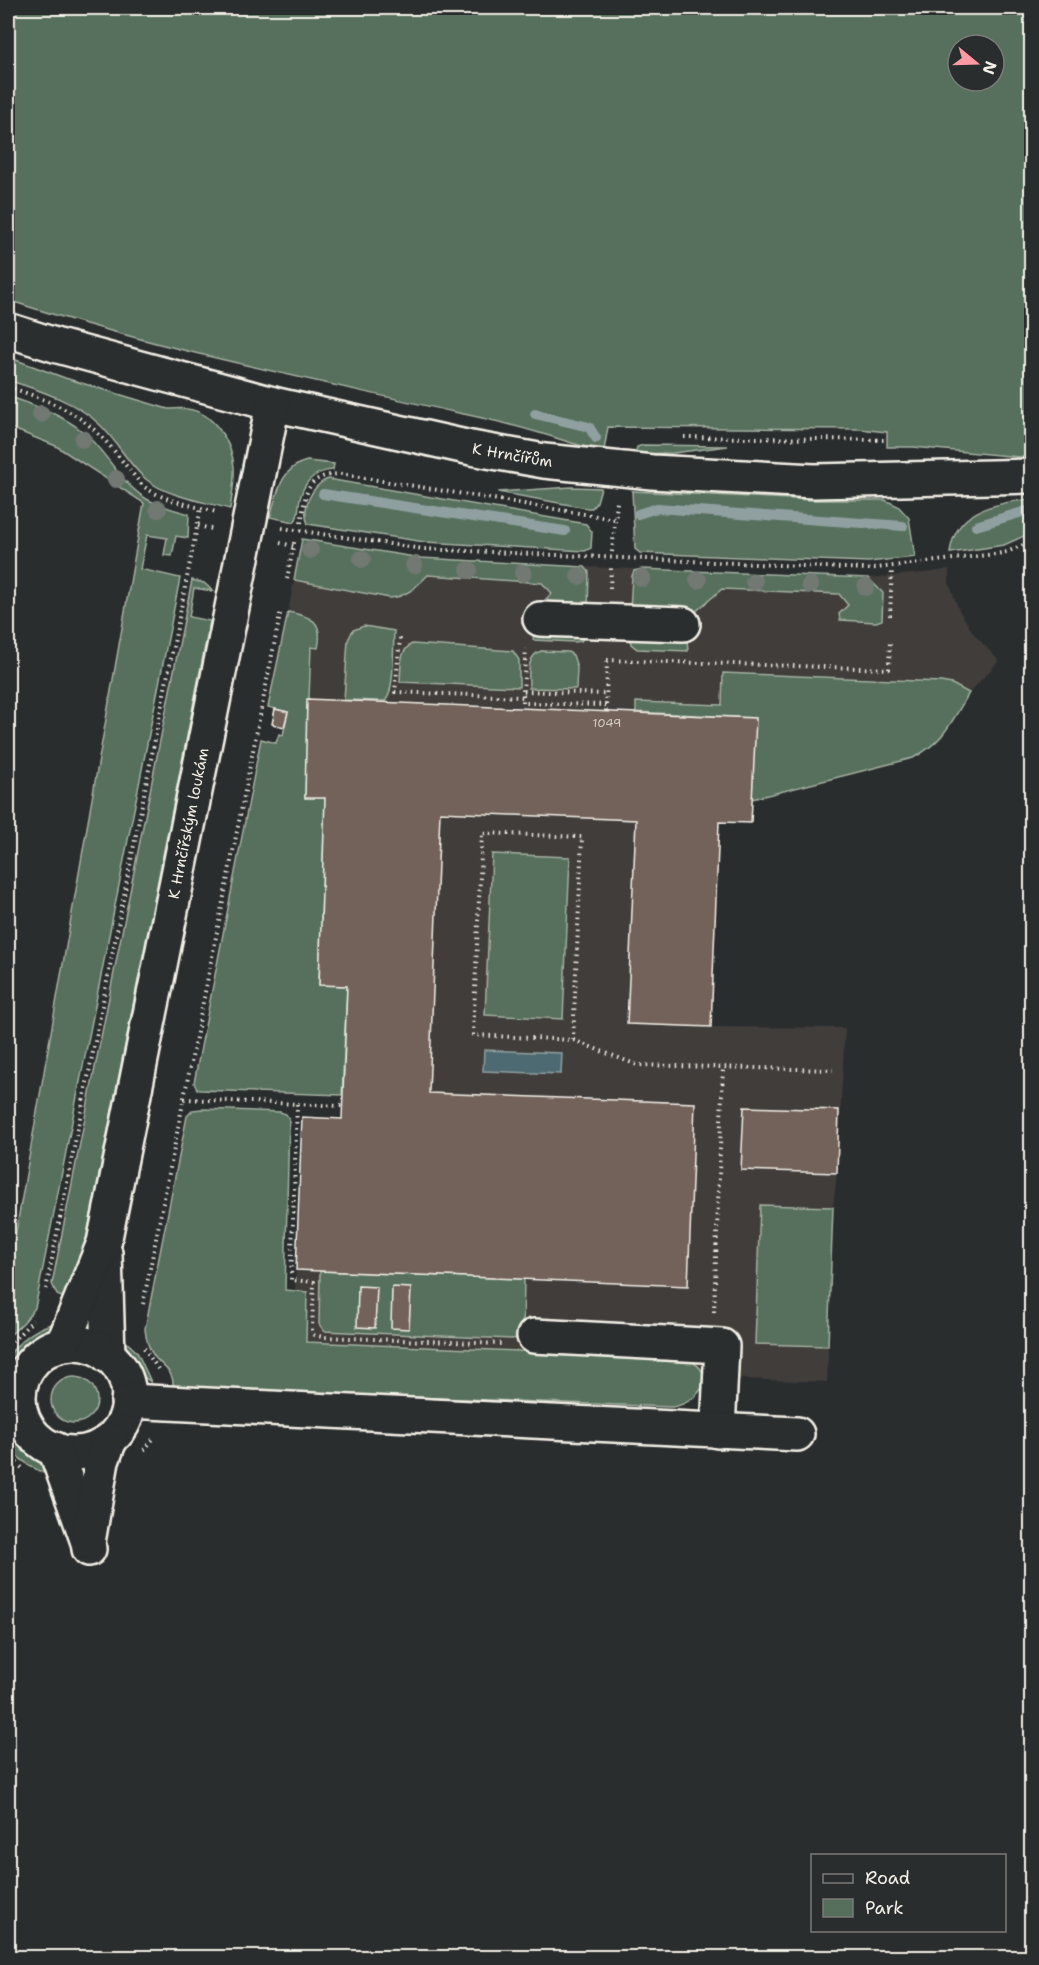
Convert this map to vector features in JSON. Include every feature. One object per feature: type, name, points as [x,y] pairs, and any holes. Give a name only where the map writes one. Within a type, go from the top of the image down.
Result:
[{"type":"street","name":"K Hrnčířům","points":[[8,330],[80,353],[273,404],[471,448],[584,467],[814,481],[1032,476]]},
{"type":"street","name":"K Hrnčířským loukám","points":[[63,1344],[104,1243],[273,404]]},
{"type":"street","points":[[533,632],[683,624]]},
{"type":"street","name":"K Hrnčířským loukám","points":[[104,1243],[108,1356]]},
{"type":"street","points":[[534,1336],[722,1346],[718,1431]]},
{"type":"street","points":[[55,1449],[89,1545],[102,1461],[110,1440],[122,1425],[128,1407],[128,1388],[122,1370],[100,1350],[82,1344],[63,1344],[14,1365],[20,1408],[17,1423],[47,1447],[55,1449],[65,1453],[85,1452],[110,1440]]},
{"type":"street","points":[[128,1401],[797,1434]]},
{"type":"path","points":[[8,387],[42,399],[85,422],[149,491],[251,522],[423,549],[622,560],[868,569],[892,568],[1007,552],[1032,541]]},
{"type":"path","points":[[748,436],[887,440]]},
{"type":"path","points":[[301,523],[306,495],[315,481],[327,475],[341,474],[615,519]]},
{"type":"path","points":[[612,552],[617,500]]},
{"type":"path","points":[[45,1294],[201,507]]},
{"type":"path","points":[[287,579],[295,538]]},
{"type":"path","points":[[890,616],[892,568]]},
{"type":"path","points":[[141,1314],[282,610]]},
{"type":"path","points":[[533,632],[523,703],[606,705]]},
{"type":"path","points":[[400,638],[395,692],[523,697]]},
{"type":"path","points":[[607,660],[889,669],[890,641]]},
{"type":"path","points":[[606,711],[607,650]]},
{"type":"path","points":[[523,691],[606,694]]},
{"type":"path","points":[[573,1040],[582,837],[482,833],[473,1035],[573,1040],[637,1065],[833,1070]]},
{"type":"path","points":[[722,1346],[714,1327],[723,1067]]},
{"type":"path","points":[[183,1099],[342,1106]]},
{"type":"path","points":[[297,1104],[291,1280],[314,1281],[312,1329],[316,1336],[518,1345],[534,1336]]},
{"type":"path","points":[[14,1365],[41,1313]]},
{"type":"path","points":[[141,1342],[163,1376]]},
{"type":"shaded area","points":[[302,539],[421,558],[585,567],[868,578],[949,569],[949,583],[959,610],[974,634],[999,661],[969,693],[942,738],[913,758],[752,799],[719,822],[711,1027],[845,1028],[833,1207],[827,1382],[292,1363],[302,1117],[342,1118],[347,986],[319,985],[325,799],[305,798],[311,647],[288,612]]},
{"type":"green space","points":[[8,8],[1031,8],[1031,458],[913,447],[887,447],[887,432],[859,429],[608,427],[604,450],[596,449],[499,422],[174,348],[8,300]]},
{"type":"green space","points":[[8,357],[65,378],[168,409],[187,409],[205,416],[213,422],[225,438],[232,457],[234,477],[230,509],[187,498],[155,486],[140,474],[105,430],[89,416],[56,397],[8,380]]},
{"type":"green space","points":[[8,396],[46,410],[74,425],[91,439],[120,475],[145,498],[167,508],[189,514],[188,538],[176,536],[172,556],[164,555],[167,538],[147,535],[140,569],[180,578],[35,1308],[8,1337],[8,1277],[144,503],[56,446],[8,427]]},
{"type":"green space","points":[[643,445],[728,446],[673,453],[635,454],[637,447]]},
{"type":"green space","points":[[307,461],[334,464],[333,470],[314,476],[306,485],[301,497],[298,516],[294,522],[270,517],[281,483],[286,475],[298,464]]},
{"type":"green space","points":[[328,479],[586,524],[592,532],[591,548],[585,551],[425,542],[308,524],[306,511],[309,498],[317,486]]},
{"type":"green space","points":[[572,487],[601,488],[597,502],[592,508],[587,508],[498,492]]},
{"type":"green space","points":[[632,491],[812,500],[885,500],[898,506],[909,518],[915,557],[868,562],[640,553],[635,549]]},
{"type":"green space","points":[[1031,499],[1031,533],[1004,545],[950,553],[953,538],[969,517],[991,506]]},
{"type":"green space","points":[[302,539],[421,558],[585,567],[589,572],[588,610],[537,608],[552,593],[542,583],[428,575],[407,593],[390,598],[294,580]]},
{"type":"green space","points":[[642,569],[868,578],[883,593],[882,620],[876,622],[840,620],[839,614],[848,605],[839,594],[722,589],[694,613],[630,611],[632,576],[634,571]]},
{"type":"green space","points":[[192,580],[204,583],[213,591],[194,588],[189,617],[210,621],[87,1235],[69,1300],[57,1295],[52,1284]]},
{"type":"green space","points":[[288,612],[314,621],[319,632],[318,648],[311,647],[305,797],[325,798],[319,984],[347,986],[342,1095],[200,1090],[194,1083],[261,739],[276,743],[279,734],[283,735],[288,712],[268,707]]},
{"type":"green space","points":[[364,626],[394,631],[392,679],[385,701],[344,700],[348,640],[353,630]]},
{"type":"green space","points":[[539,630],[585,636],[581,641],[575,642],[533,640],[534,634]]},
{"type":"green space","points":[[630,632],[687,639],[688,651],[637,649],[631,644]]},
{"type":"green space","points":[[412,644],[513,651],[519,660],[519,687],[400,682],[403,655]]},
{"type":"green space","points":[[541,651],[568,652],[573,655],[577,667],[576,689],[529,688],[531,661],[536,653]]},
{"type":"green space","points":[[723,673],[941,682],[952,684],[969,693],[940,738],[913,758],[752,799],[755,718],[636,712],[636,702],[722,705]]},
{"type":"green space","points":[[492,854],[570,857],[563,1019],[485,1015]]},
{"type":"green space","points":[[193,1110],[280,1112],[286,1114],[289,1119],[285,1290],[307,1292],[306,1342],[681,1358],[693,1362],[701,1369],[704,1376],[699,1392],[683,1404],[672,1407],[173,1388],[170,1374],[150,1350],[145,1329],[187,1116]]},
{"type":"green space","points":[[760,1205],[833,1207],[828,1346],[755,1344]]},
{"type":"green space","points":[[320,1271],[524,1279],[523,1331],[521,1337],[512,1339],[324,1331],[319,1324]]},
{"type":"green space","points":[[61,1321],[37,1347],[8,1367],[8,1356],[19,1343],[45,1326]]},
{"type":"green space","points":[[116,1332],[137,1352],[151,1382],[137,1372],[128,1361]]},
{"type":"green space","points":[[74,1377],[90,1384],[97,1400],[90,1416],[74,1423],[58,1416],[51,1400],[58,1384]]},
{"type":"green space","points":[[8,1430],[42,1460],[53,1477],[28,1465],[8,1447]]},
{"type":"water","points":[[484,1050],[562,1053],[561,1074],[483,1071]]},
{"type":"building","points":[[307,699],[756,718],[751,823],[719,822],[711,1027],[627,1024],[636,820],[440,812],[429,1093],[695,1103],[688,1286],[296,1270],[302,1117],[342,1119],[347,986],[319,985],[325,798],[305,798]]},
{"type":"building","points":[[275,709],[288,712],[284,727],[272,724]]},
{"type":"building","points":[[744,1107],[839,1110],[837,1173],[741,1170]]},
{"type":"building","points":[[358,1286],[377,1287],[375,1328],[357,1327]]},
{"type":"building","points":[[392,1287],[411,1288],[409,1329],[391,1328]]},
{"type":"waterway","points":[[535,414],[589,427],[596,438]]},
{"type":"waterway","points":[[323,494],[565,531]]},
{"type":"waterway","points":[[638,514],[657,508],[903,526]]},
{"type":"waterway","points":[[976,526],[1026,511]]}]
